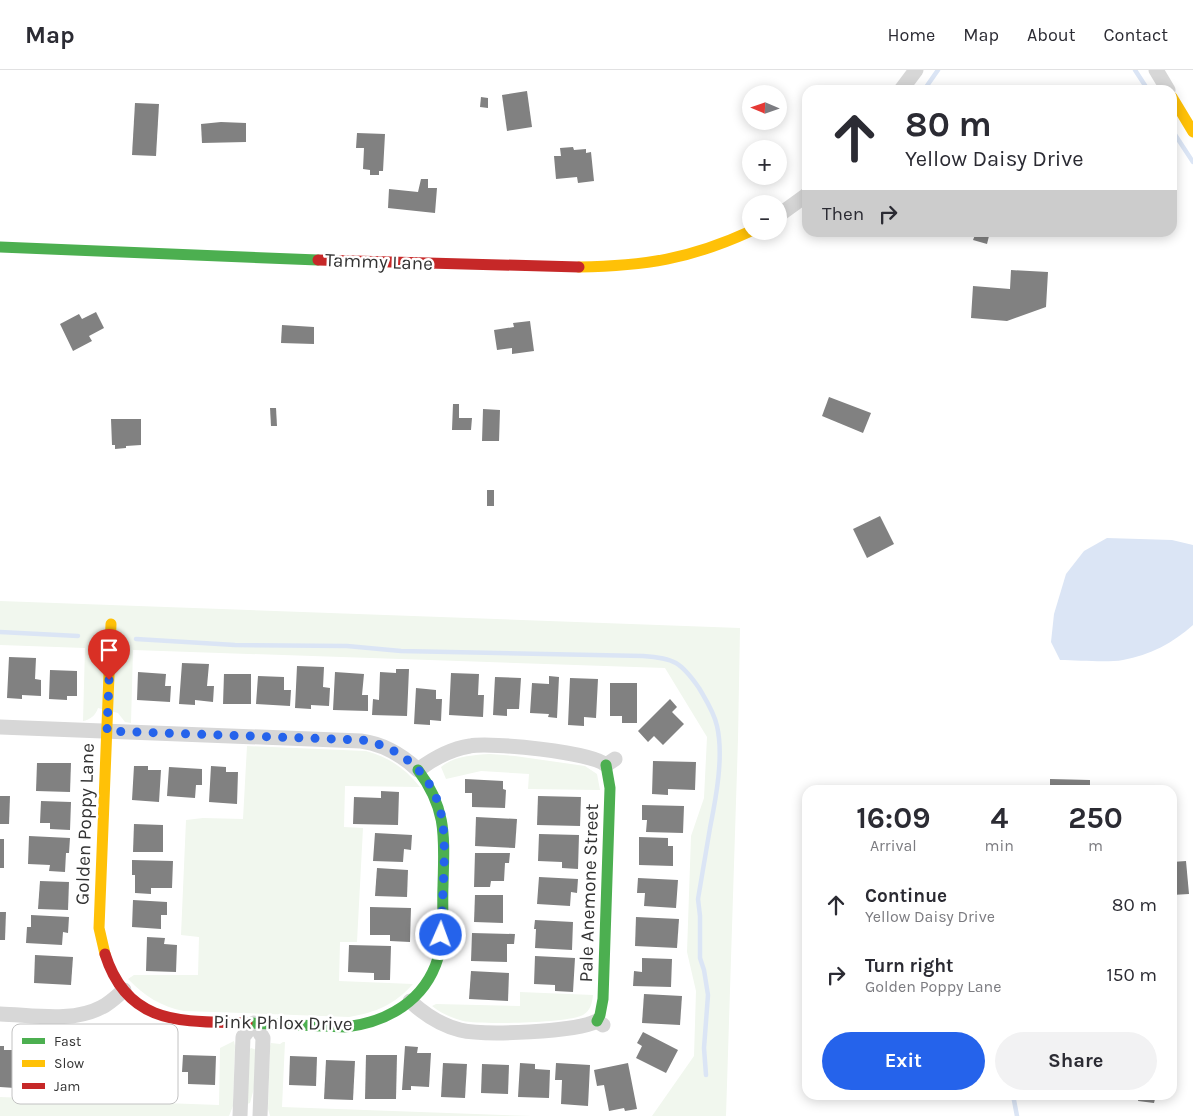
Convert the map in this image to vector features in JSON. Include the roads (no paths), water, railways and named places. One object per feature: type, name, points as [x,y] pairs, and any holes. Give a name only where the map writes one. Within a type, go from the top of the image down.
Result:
[{"type":"street","points":[[905,85],[916,70]]},
{"type":"street","points":[[1156,70],[1165,85]]},
{"type":"street","points":[[1177,105],[1193,132]]},
{"type":"street","points":[[787,209],[802,198]]},
{"type":"street","name":"Tammy Lane","points":[[0,247],[371,262],[606,268],[657,263],[687,256],[721,245],[742,235]]},
{"type":"street","name":"Golden Poppy Lane","points":[[111,624],[99,928],[101,946],[106,962],[118,984],[124,990]]},
{"type":"street","points":[[0,727],[362,740],[390,750],[407,760],[418,770],[451,751],[487,744],[589,757],[602,762],[610,762]]},
{"type":"street","name":"Pale Anemone Street","points":[[600,1023],[604,961],[610,762]]},
{"type":"street","name":"Pink Phlox Drive","points":[[124,990],[147,1009],[172,1019],[187,1021],[355,1026],[387,1017],[402,1008],[426,982],[436,964],[442,926],[443,821],[433,790],[418,770]]},
{"type":"street","points":[[0,1014],[53,1016],[80,1014],[102,1007],[124,990]]},
{"type":"street","points":[[410,1001],[426,1015],[440,1023],[460,1030],[512,1032],[600,1023]]},
{"type":"street","points":[[240,1116],[243,1037],[254,1023],[263,1038],[260,1116]]},
{"type":"water","points":[[1107,538],[1172,540],[1193,545],[1193,625],[1161,647],[1133,658],[1109,661],[1060,660],[1051,642],[1054,614],[1066,574],[1084,551]]},
{"type":"waterway","points":[[928,85],[938,70]]},
{"type":"waterway","points":[[1135,70],[1145,85]]},
{"type":"waterway","points":[[1177,138],[1193,162]]},
{"type":"waterway","points":[[0,632],[78,636]]},
{"type":"waterway","points":[[136,639],[235,645],[347,646],[401,651],[643,656],[670,660],[682,667],[699,688],[710,706],[716,721],[720,750],[717,790],[698,899],[700,958],[708,995],[704,1048],[706,1075]]},
{"type":"waterway","points":[[1014,1100],[1017,1116]]}]
